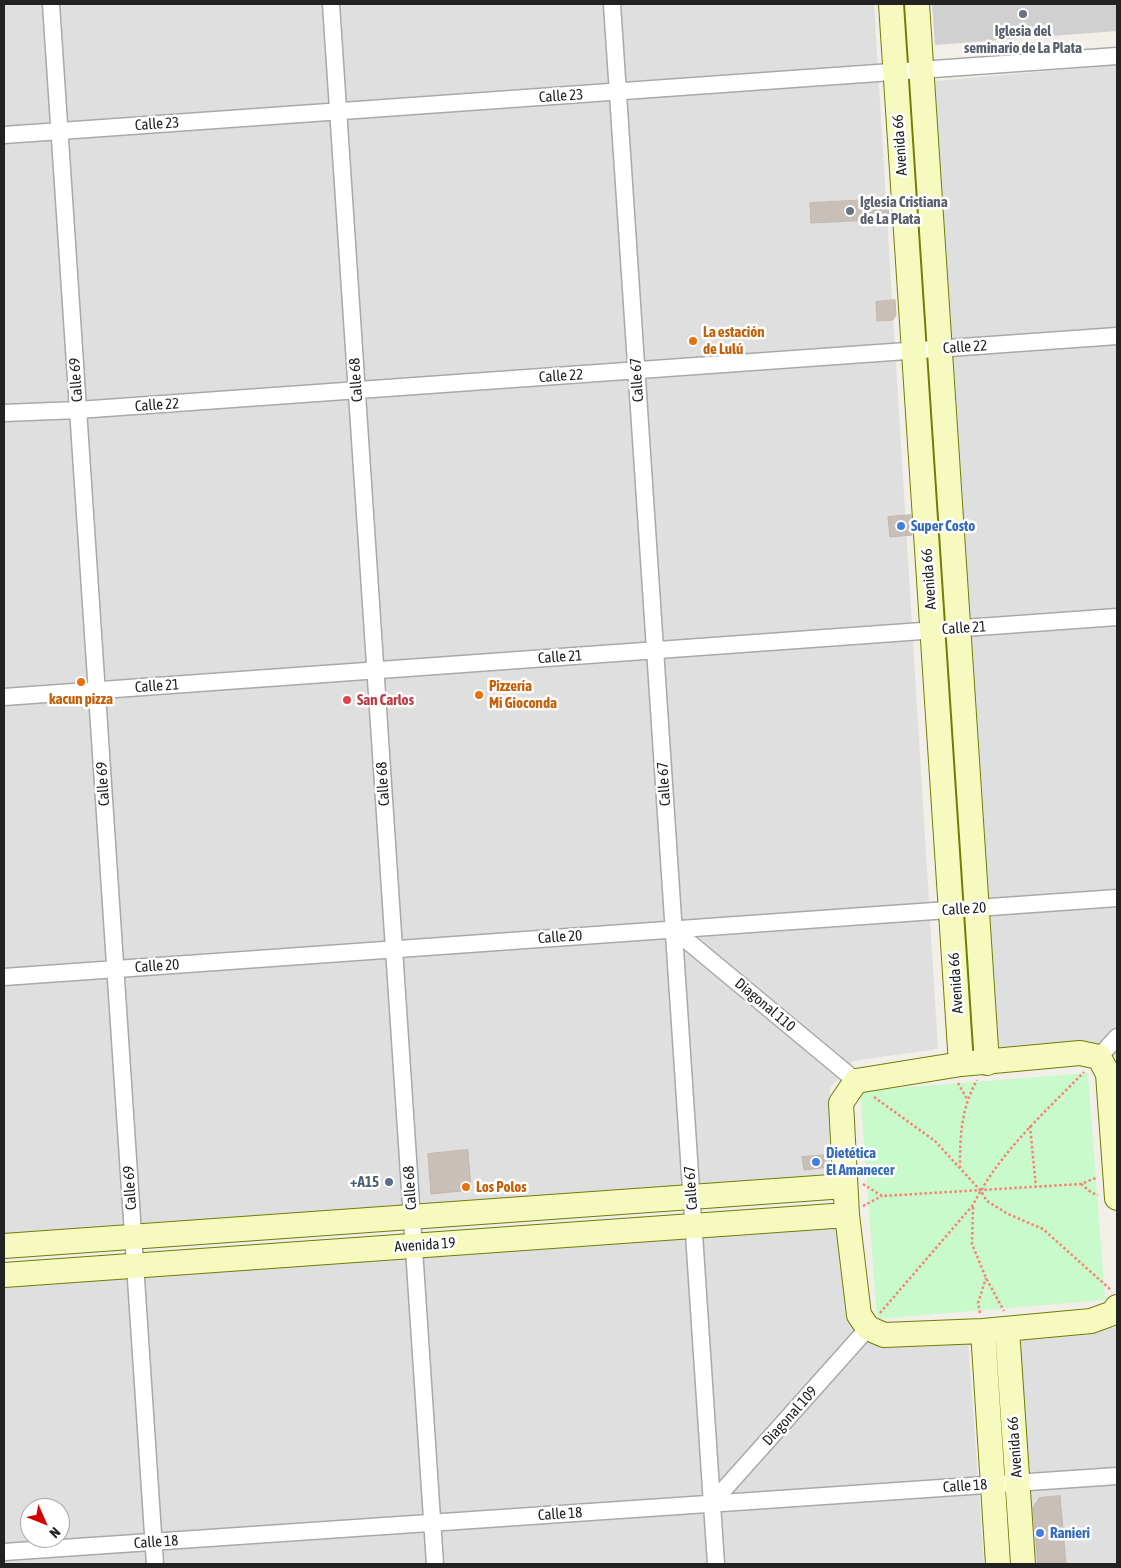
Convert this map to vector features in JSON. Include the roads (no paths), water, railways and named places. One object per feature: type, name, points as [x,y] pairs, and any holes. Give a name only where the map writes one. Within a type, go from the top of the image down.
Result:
[{"type":"main road","name":"Avenida 66","points":[[891,4],[961,1064]]},
{"type":"main road","name":"Avenida 66","points":[[917,4],[987,1063]]},
{"type":"main road","points":[[1116,1308],[1091,1321],[983,1331],[884,1335],[868,1328],[859,1315],[847,1215],[841,1103],[856,1081],[961,1064],[1080,1053],[1099,1057],[1108,1074],[1117,1198]]},
{"type":"main road","name":"Avenida 19","points":[[4,1246],[845,1186]]},
{"type":"main road","name":"Avenida 19","points":[[4,1275],[847,1215]]},
{"type":"main road","name":"Avenida 66","points":[[1007,1329],[1023,1564]]},
{"type":"main road","name":"Avenida 66","points":[[983,1331],[998,1564]]},
{"type":"street","name":"Calle 69","points":[[51,4],[155,1564]]},
{"type":"street","name":"Calle 68","points":[[331,4],[435,1564]]},
{"type":"street","name":"Calle 67","points":[[612,4],[716,1564]]},
{"type":"street","name":"Calle 23","points":[[4,135],[1117,56]]},
{"type":"street","name":"Calle 22","points":[[4,413],[78,410],[1117,336]]},
{"type":"street","name":"Calle 21","points":[[4,697],[1117,618]]},
{"type":"street","name":"Calle 20","points":[[4,977],[1117,898]]},
{"type":"street","name":"Diagonal 110","points":[[673,929],[856,1081]]},
{"type":"street","points":[[1099,1057],[1117,1037]]},
{"type":"street","name":"Diagonal 109","points":[[712,1504],[868,1328]]},
{"type":"street","name":"Calle 18","points":[[4,1552],[1117,1476]]},
{"type":"place","name":"Iglesia del seminario de La Plata","points":[[1023,14]]},
{"type":"place","name":"Iglesia Cristiana de La Plata","points":[[850,211]]},
{"type":"place","name":"La estación de Lulú","points":[[693,341]]},
{"type":"place","name":"Super Costo","points":[[901,526]]},
{"type":"place","name":"kacun pizza","points":[[81,682]]},
{"type":"place","name":"Pizzería Mi Gioconda","points":[[479,695]]},
{"type":"place","name":"San Carlos","points":[[347,700]]},
{"type":"place","name":"Dietética El Amanecer","points":[[816,1162]]},
{"type":"place","name":"+A15","points":[[389,1182]]},
{"type":"place","name":"Los Polos","points":[[466,1187]]},
{"type":"place","name":"Ranieri","points":[[1040,1533]]}]
